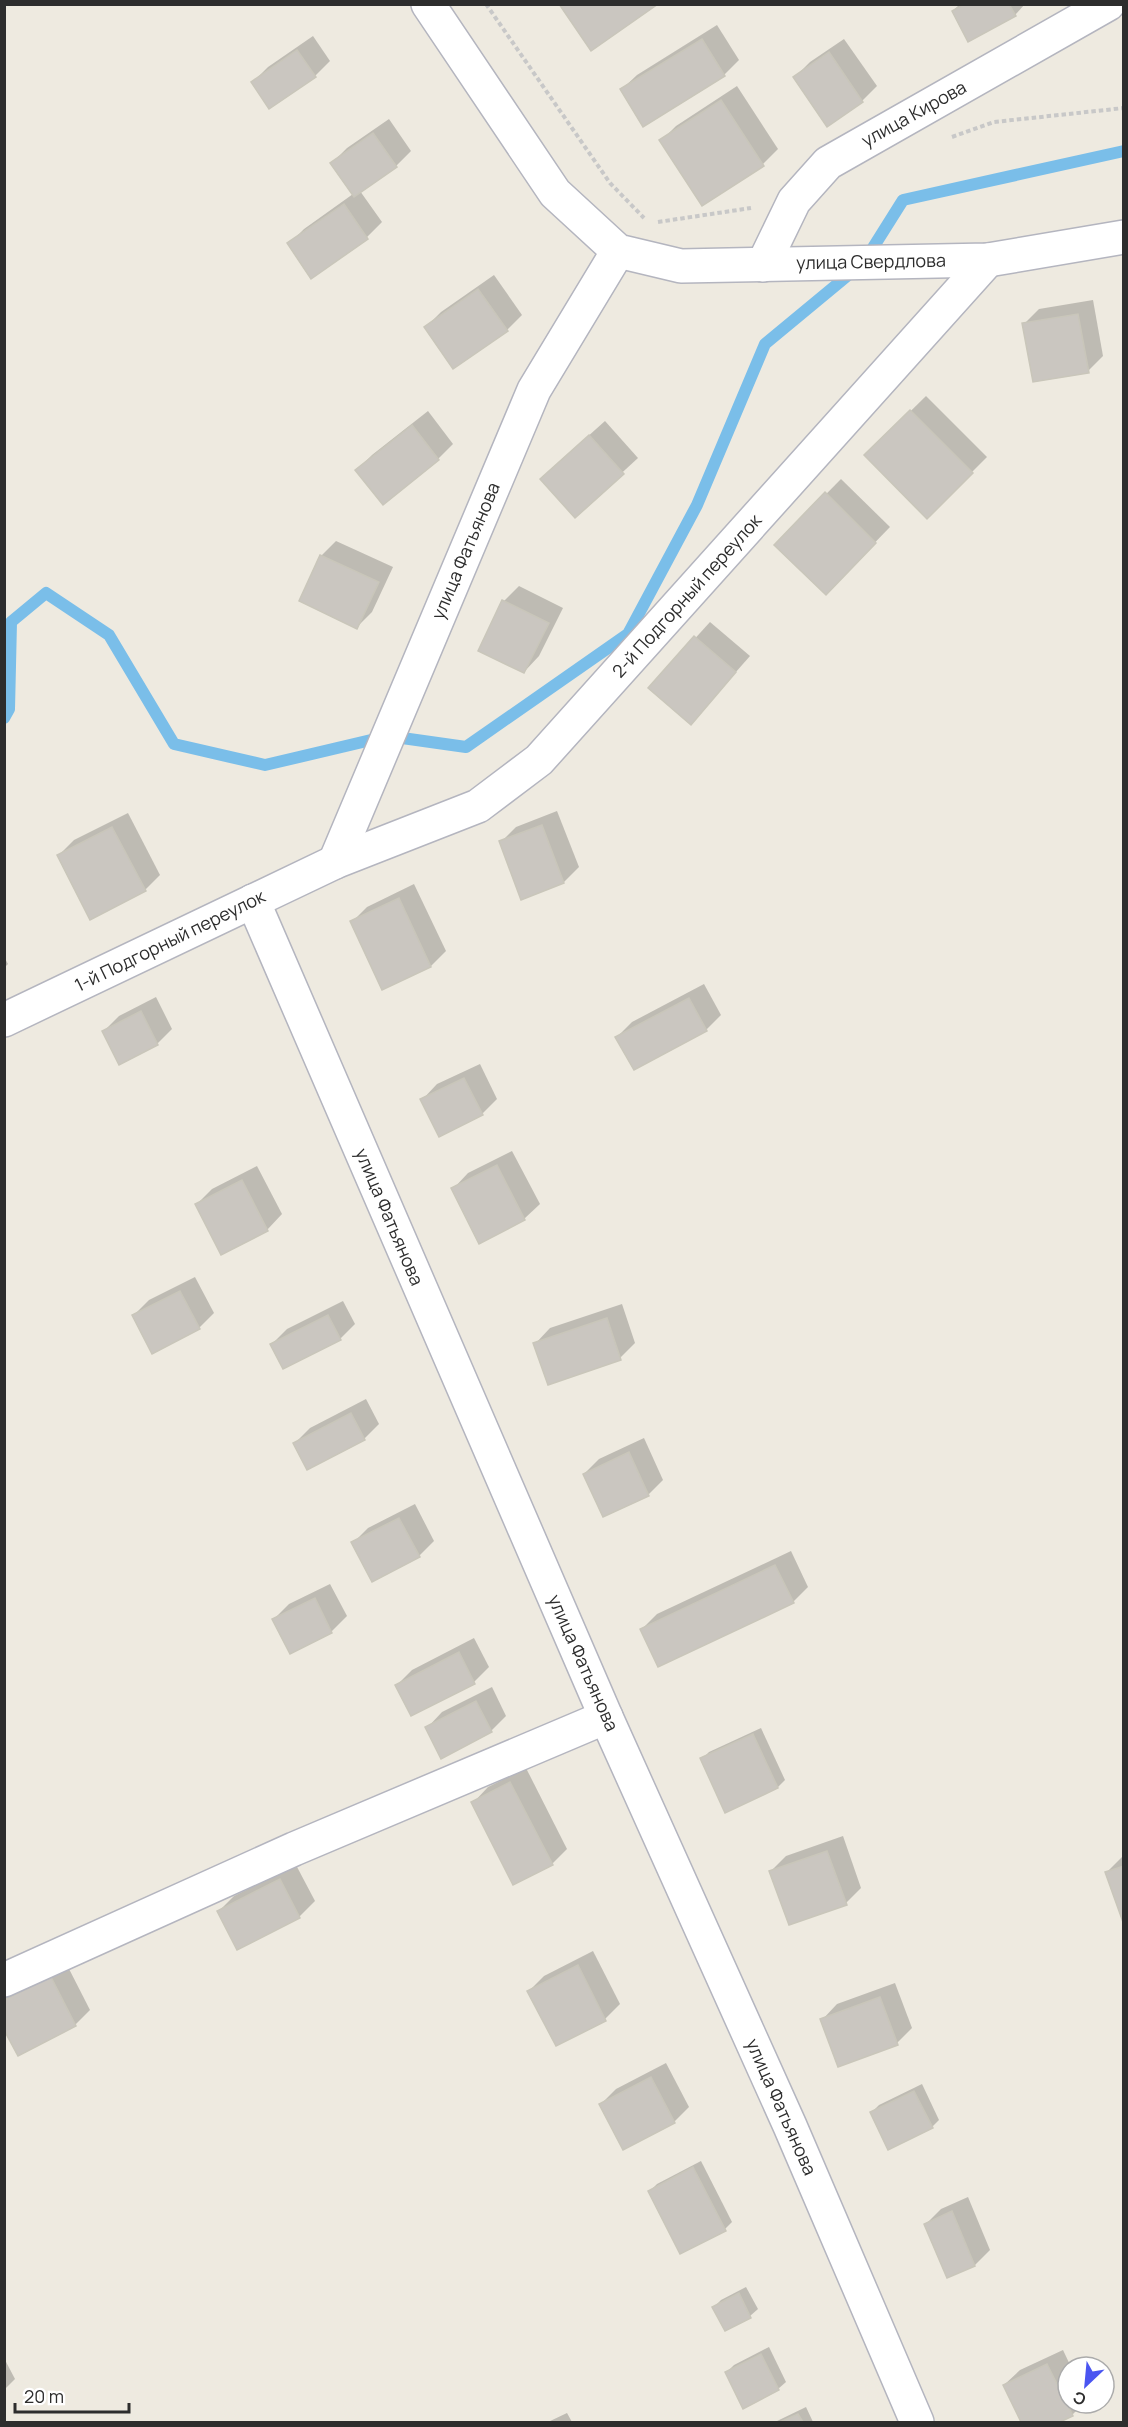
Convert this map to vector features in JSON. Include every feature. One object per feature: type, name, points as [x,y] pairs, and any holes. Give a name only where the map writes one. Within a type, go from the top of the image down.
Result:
[{"type":"street","points":[[428,4],[555,193],[618,251]]},
{"type":"street","name":"улица Кирова","points":[[763,265],[794,201],[828,162],[1108,4]]},
{"type":"street","name":"улица Свердлова","points":[[618,251],[681,266],[988,260],[1124,237]]},
{"type":"street","name":"улица Фатьянова","points":[[335,862],[534,390],[618,251]]},
{"type":"street","name":"2-й Подгорный переулок","points":[[335,862],[478,806],[539,760],[988,260]]},
{"type":"street","name":"1-й Подгорный переулок","points":[[4,1020],[335,862]]},
{"type":"street","name":"улица Фатьянова","points":[[253,901],[606,1717],[790,2126],[917,2422]]},
{"type":"street","points":[[4,1980],[294,1849],[606,1717]]},
{"type":"path","points":[[486,4],[610,183],[648,223],[794,201]]},
{"type":"path","points":[[949,138],[994,122],[1124,108]]},
{"type":"building","points":[[559,4],[658,4],[591,51]]},
{"type":"building","points":[[964,4],[1009,4],[1016,16],[968,42],[952,11]]},
{"type":"building","points":[[702,39],[725,76],[643,127],[620,89]]},
{"type":"building","points":[[297,50],[316,77],[269,109],[251,82]]},
{"type":"building","points":[[829,52],[863,102],[827,127],[793,77]]},
{"type":"building","points":[[721,100],[764,166],[702,206],[659,140]]},
{"type":"building","points":[[373,133],[397,167],[354,197],[330,163]]},
{"type":"building","points":[[344,204],[368,239],[311,279],[287,243]]},
{"type":"building","points":[[478,289],[508,331],[453,369],[424,327]]},
{"type":"building","points":[[1078,314],[1089,373],[1033,382],[1022,323]]},
{"type":"building","points":[[910,410],[973,473],[927,519],[864,455]]},
{"type":"building","points":[[412,425],[439,460],[383,505],[355,470]]},
{"type":"building","points":[[589,435],[624,474],[575,518],[540,479]]},
{"type":"building","points":[[825,492],[876,543],[826,595],[774,545]]},
{"type":"building","points":[[320,555],[379,582],[357,629],[299,601]]},
{"type":"building","points":[[502,600],[549,623],[524,673],[478,651]]},
{"type":"building","points":[[694,636],[736,672],[691,725],[648,688]]},
{"type":"building","points":[[542,825],[564,883],[521,900],[499,841]]},
{"type":"building","points":[[112,827],[146,891],[90,920],[57,855]]},
{"type":"building","points":[[399,898],[431,967],[382,990],[350,921]]},
{"type":"building","points":[[689,998],[707,1031],[634,1070],[615,1037]]},
{"type":"building","points":[[141,1011],[158,1045],[119,1065],[102,1031]]},
{"type":"building","points":[[464,1078],[483,1115],[439,1137],[420,1099]]},
{"type":"building","points":[[497,1165],[525,1220],[479,1244],[451,1188]]},
{"type":"building","points":[[242,1180],[268,1231],[221,1255],[195,1204]]},
{"type":"building","points":[[180,1291],[200,1329],[152,1354],[132,1315]]},
{"type":"building","points":[[328,1315],[341,1340],[283,1369],[270,1344]]},
{"type":"building","points":[[607,1318],[621,1360],[548,1385],[533,1343]]},
{"type":"building","points":[[351,1413],[365,1440],[307,1470],[293,1443]]},
{"type":"building","points":[[629,1452],[649,1496],[603,1517],[583,1474]]},
{"type":"building","points":[[399,1518],[420,1557],[372,1582],[351,1542]]},
{"type":"building","points":[[775,1565],[794,1603],[658,1667],[640,1629]]},
{"type":"building","points":[[315,1598],[332,1633],[290,1654],[272,1619]]},
{"type":"building","points":[[459,1652],[475,1684],[411,1716],[395,1685]]},
{"type":"building","points":[[476,1701],[492,1732],[441,1759],[425,1727]]},
{"type":"building","points":[[753,1734],[778,1788],[725,1813],[700,1758]]},
{"type":"building","points":[[510,1782],[553,1865],[513,1885],[471,1802]]},
{"type":"building","points":[[827,1851],[847,1905],[789,1925],[769,1871]]},
{"type":"building","points":[[1124,1866],[1124,1925],[1105,1872]]},
{"type":"building","points":[[280,1879],[300,1918],[237,1950],[217,1911]]},
{"type":"building","points":[[578,1965],[606,2021],[556,2046],[527,1991]]},
{"type":"building","points":[[51,1977],[76,2026],[18,2056],[4,2030],[4,2000]]},
{"type":"building","points":[[880,1997],[898,2045],[838,2067],[820,2019]]},
{"type":"building","points":[[651,2077],[675,2123],[623,2150],[599,2104]]},
{"type":"building","points":[[914,2091],[933,2128],[888,2150],[870,2112]]},
{"type":"building","points":[[693,2167],[726,2231],[680,2254],[648,2191]]},
{"type":"building","points":[[952,2211],[975,2266],[947,2278],[924,2224]]},
{"type":"building","points":[[739,2293],[751,2318],[725,2331],[712,2307]]},
{"type":"building","points":[[761,2354],[779,2390],[743,2409],[725,2372]]},
{"type":"building","points":[[1047,2364],[1056,2382],[1056,2415],[1073,2416],[1060,2422],[1021,2422],[1003,2385]]},
{"type":"building","points":[[798,2414],[803,2422],[780,2422]]},
{"type":"waterway","points":[[4,718],[9,709],[11,622],[46,593],[109,635],[174,744],[265,765],[388,736],[466,747],[628,634],[697,505],[765,344],[864,262],[903,200],[1124,151]]}]
